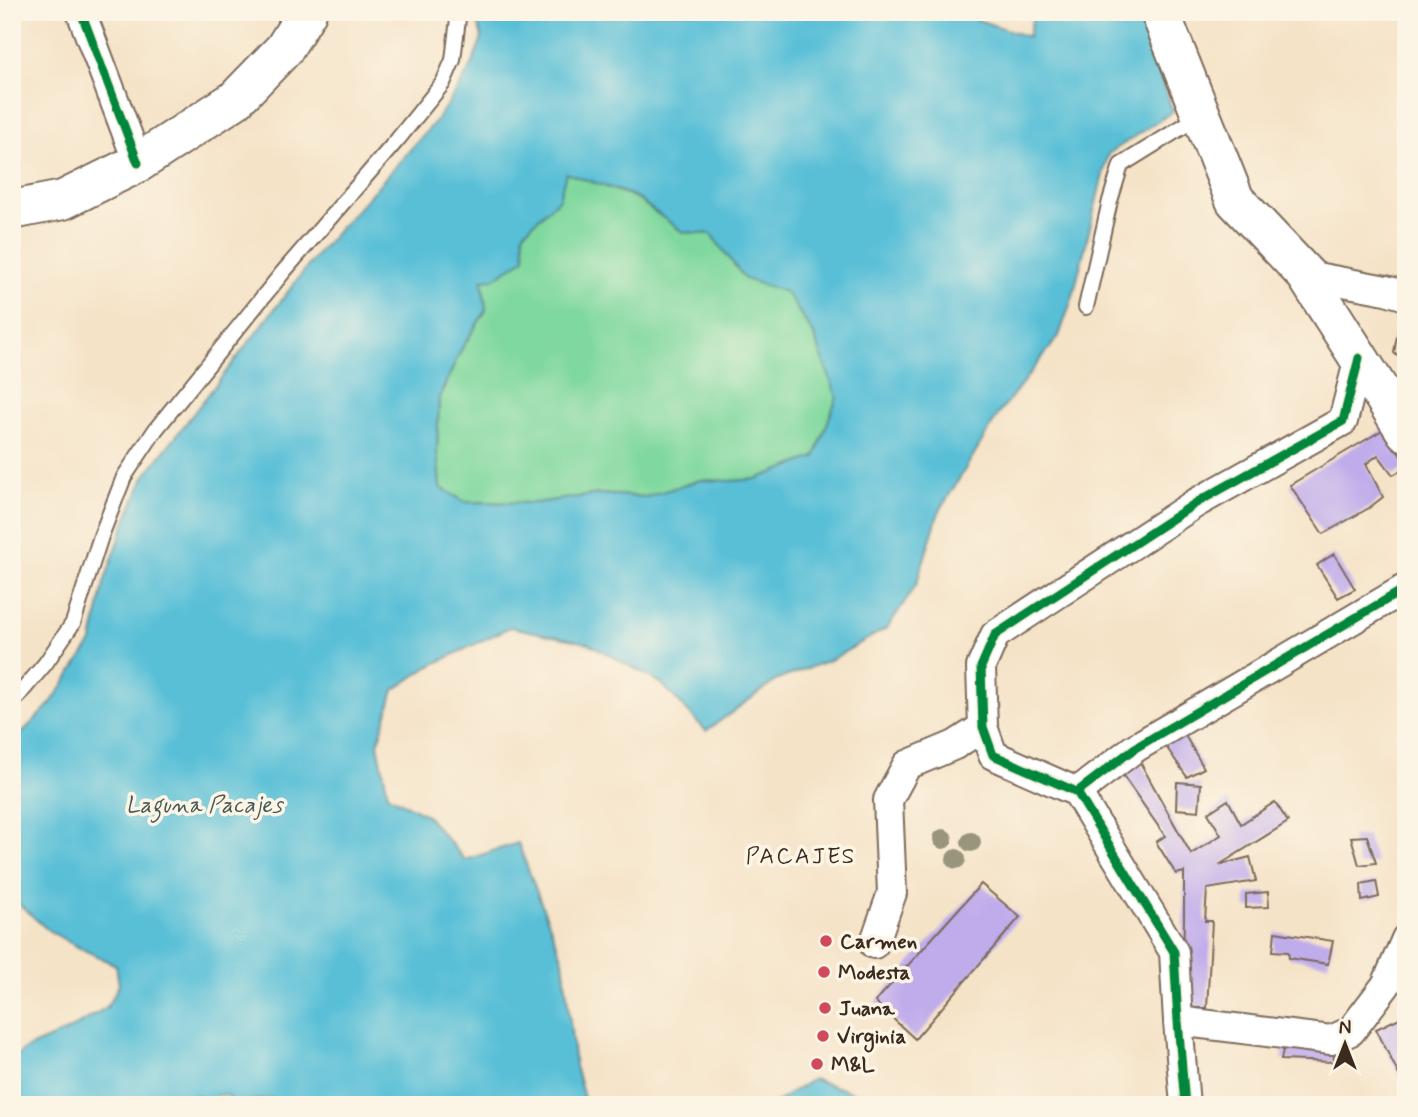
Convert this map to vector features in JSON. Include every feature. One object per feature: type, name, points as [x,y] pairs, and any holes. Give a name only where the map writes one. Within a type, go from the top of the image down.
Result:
[{"type":"main road","points":[[12,210],[63,200],[138,163],[235,100],[284,49],[307,12]]},
{"type":"main road","points":[[1160,12],[1235,200],[1306,275],[1406,432]]},
{"type":"street","points":[[81,12],[138,163]]},
{"type":"street","points":[[1306,275],[1406,296]]},
{"type":"street","points":[[1185,1105],[1174,952],[1077,792],[993,755],[983,727],[981,667],[995,635],[1196,503],[1343,421],[1359,358]]},
{"type":"street","points":[[1077,792],[1135,748],[1406,588]]},
{"type":"street","points":[[874,944],[892,893],[888,800],[908,765],[955,745],[983,727]]},
{"type":"street","points":[[1178,1021],[1331,1040],[1351,1031],[1386,985],[1406,939]]},
{"type":"lane","points":[[12,703],[45,664],[73,622],[101,536],[124,477],[156,429],[284,271],[443,83],[453,60],[458,19],[455,12]]},
{"type":"lane","points":[[1086,307],[1121,165],[1201,115]]},
{"type":"green space","points":[[565,172],[634,197],[683,232],[711,234],[745,279],[786,292],[813,333],[837,397],[815,457],[756,479],[700,480],[646,497],[600,494],[535,503],[465,502],[440,487],[437,451],[439,398],[461,350],[486,310],[482,279],[523,233],[559,199]]},
{"type":"water","name":"Laguna Pacajes","points":[[474,12],[955,12],[1028,37],[1034,12],[1137,12],[1173,111],[1108,154],[1073,296],[1059,336],[999,413],[939,512],[916,585],[887,628],[832,659],[777,680],[706,731],[661,683],[588,643],[510,627],[428,667],[394,690],[378,744],[388,795],[426,815],[465,860],[518,843],[563,960],[575,1066],[586,1105],[295,1105],[266,1099],[249,1105],[234,1105],[227,1095],[216,1095],[212,1105],[202,1105],[196,1095],[188,1105],[12,1105],[12,1060],[25,1049],[67,1031],[107,1007],[119,985],[116,965],[48,930],[12,898],[12,743],[51,703],[92,642],[104,583],[144,477],[319,252],[435,122],[460,86],[482,37]],"holes":[[[566,173],[634,196],[683,232],[711,234],[745,279],[786,292],[813,333],[837,397],[815,457],[756,479],[700,480],[646,497],[600,494],[535,503],[465,502],[440,487],[437,451],[439,398],[461,350],[486,310],[482,280],[493,279],[525,258],[523,233],[559,199]]]},
{"type":"water","points":[[813,1079],[890,1105],[772,1105]]},
{"type":"building","points":[[1398,330],[1406,331],[1406,364],[1394,353]]},
{"type":"building","points":[[1384,429],[1406,468],[1393,475],[1378,455],[1366,464],[1383,497],[1323,534],[1290,485]]},
{"type":"building","points":[[1334,554],[1355,589],[1338,598],[1317,565]]},
{"type":"building","points":[[1183,732],[1204,768],[1187,777],[1165,745]]},
{"type":"building","points":[[1140,762],[1191,854],[1221,835],[1208,813],[1228,800],[1241,824],[1275,802],[1288,822],[1219,865],[1250,857],[1256,881],[1207,889],[1205,921],[1212,921],[1207,1008],[1182,1008],[1184,872],[1176,874],[1156,842],[1165,836],[1122,774]]},
{"type":"building","points":[[1177,782],[1201,784],[1199,811],[1176,809]]},
{"type":"building","points":[[1367,836],[1376,863],[1359,865],[1351,837]]},
{"type":"building","points":[[1376,881],[1379,897],[1362,901],[1361,884]]},
{"type":"building","points":[[981,884],[1020,917],[915,1039],[875,1002]]},
{"type":"building","points":[[1268,892],[1269,907],[1246,908],[1246,894]]},
{"type":"building","points":[[1275,932],[1333,941],[1328,964],[1289,958],[1288,952],[1273,951]]},
{"type":"building","points":[[1406,1015],[1406,1089],[1376,1029]]},
{"type":"building","points":[[1285,1040],[1333,1043],[1334,1062],[1281,1060]]},
{"type":"cycle path","points":[[81,12],[138,163]]},
{"type":"cycle path","points":[[1185,1105],[1174,952],[1077,792],[993,755],[983,727],[981,667],[995,635],[1196,503],[1343,421],[1359,358]]},
{"type":"cycle path","points":[[1077,792],[1135,748],[1406,588]]},
{"type":"place","name":"Carmen","points":[[826,941]]},
{"type":"place","name":"Modesta","points":[[824,972]]},
{"type":"place","name":"Juana","points":[[825,1008]]},
{"type":"place","name":"Virginia","points":[[823,1036]]},
{"type":"place","name":"M&L","points":[[817,1064]]},
{"type":"district","name":"PACAJES","points":[[801,855]]}]
